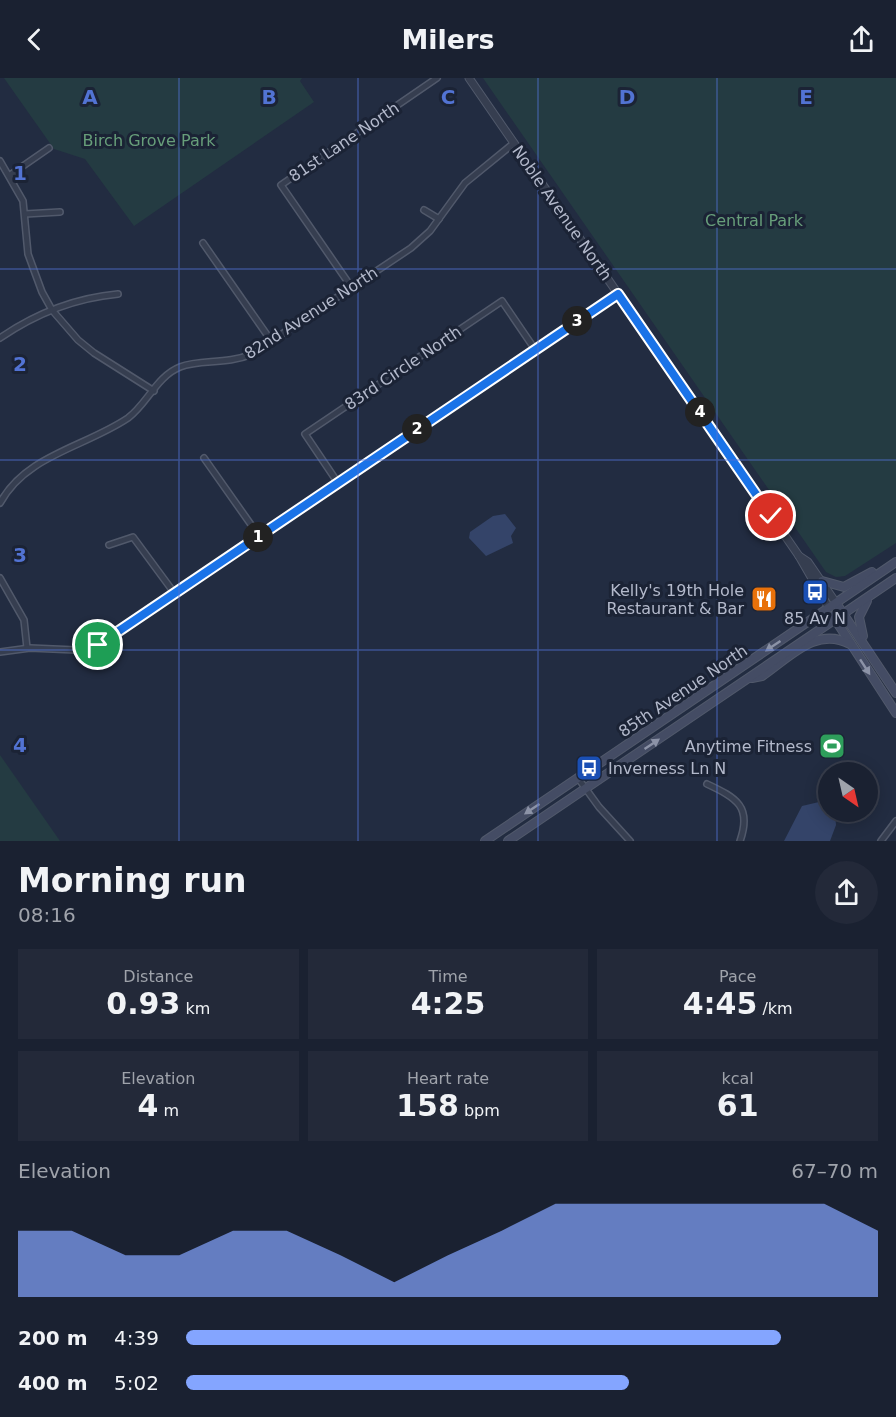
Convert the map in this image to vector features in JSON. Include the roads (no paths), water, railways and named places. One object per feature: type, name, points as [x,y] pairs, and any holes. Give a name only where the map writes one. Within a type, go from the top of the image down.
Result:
[{"type":"main road","points":[[822,581],[838,587],[851,585],[896,556]]},
{"type":"main road","name":"85th Avenue North","points":[[485,841],[896,562]]},
{"type":"main road","name":"85th Avenue North","points":[[508,841],[896,578]]},
{"type":"main road","points":[[876,591],[862,607],[859,623],[862,635],[879,667]]},
{"type":"main road","points":[[836,603],[896,693]]},
{"type":"main road","points":[[829,608],[896,713]]},
{"type":"main road","points":[[745,680],[762,676],[818,638],[836,637],[851,645]]},
{"type":"street","name":"81st Lane North","points":[[352,288],[281,185],[437,78]]},
{"type":"street","name":"Noble Avenue North","points":[[469,78],[799,556],[829,608]]},
{"type":"street","name":"82nd Avenue North","points":[[0,503],[15,481],[26,471],[127,418],[172,371],[182,367],[239,360],[272,342],[422,240],[465,183],[513,143]]},
{"type":"street","points":[[10,175],[49,148]]},
{"type":"street","points":[[0,161],[23,201],[25,234],[34,273],[52,310],[78,340],[94,353],[154,391]]},
{"type":"street","points":[[424,210],[439,219]]},
{"type":"street","points":[[25,214],[60,212]]},
{"type":"street","points":[[203,243],[272,342]]},
{"type":"street","points":[[0,338],[52,310],[84,298],[118,294]]},
{"type":"street","points":[[0,652],[27,648],[61,651],[98,645],[534,348],[618,294]]},
{"type":"street","name":"83rd Circle North","points":[[338,483],[305,434],[502,301],[534,348]]},
{"type":"street","points":[[41,452],[45,460]]},
{"type":"street","points":[[204,458],[259,537]]},
{"type":"street","points":[[109,545],[133,537],[175,594]]},
{"type":"street","name":"Noble Avenue North","points":[[799,556],[808,562],[836,603]]},
{"type":"street","points":[[0,578],[24,620],[27,648]]},
{"type":"street","points":[[578,778],[630,841]]},
{"type":"street","points":[[707,784],[730,797],[742,808],[746,820],[740,841]]},
{"type":"street","points":[[881,841],[896,821]]},
{"type":"water","points":[[505,514],[516,528],[511,536],[513,543],[486,556],[469,538],[470,532],[493,516]]},
{"type":"water","points":[[818,802],[818,822],[836,822],[830,841],[784,841],[802,806]]},
{"type":"place","name":"85 Av N","points":[[815,592]]},
{"type":"place","name":"Kelly's 19th Hole Restaurant & Bar","points":[[764,599]]},
{"type":"place","name":"Anytime Fitness","points":[[832,746]]},
{"type":"place","name":"Inverness Ln N","points":[[589,768]]},
{"type":"park label","name":"Birch Grove Park","points":[[149,140]]},
{"type":"park label","name":"Central Park","points":[[754,220]]}]
